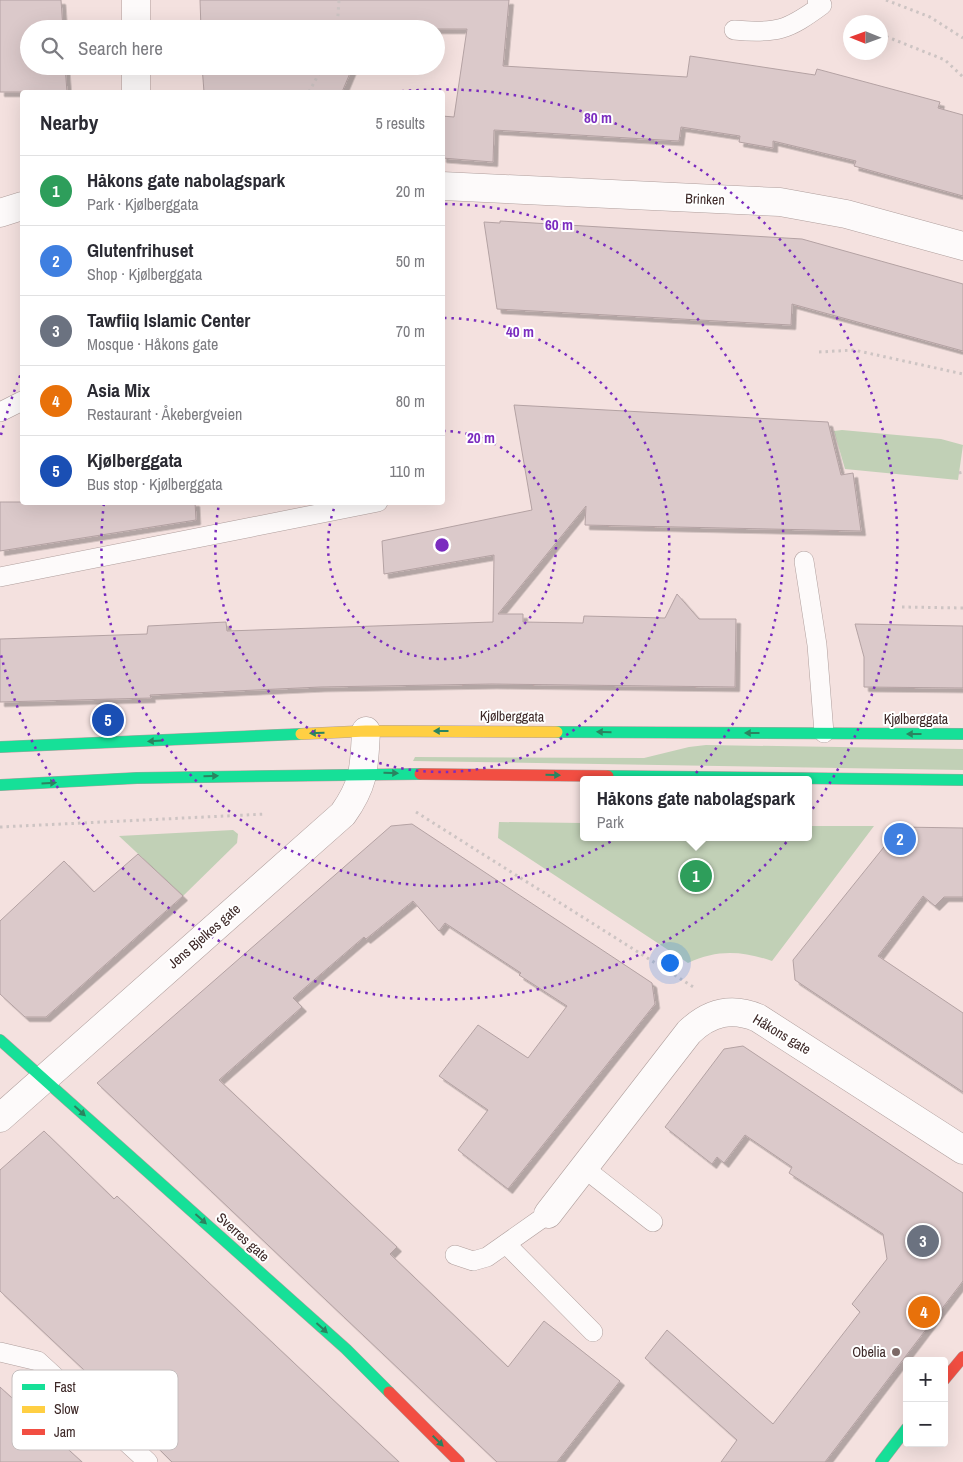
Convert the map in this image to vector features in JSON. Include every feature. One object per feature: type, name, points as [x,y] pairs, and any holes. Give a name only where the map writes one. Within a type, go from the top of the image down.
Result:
[{"type":"main road","name":"Kjølberggata","points":[[0,747],[366,731],[963,734]]},
{"type":"main road","points":[[0,785],[137,778],[364,773],[621,776]]},
{"type":"main road","points":[[812,778],[963,780]]},
{"type":"main road","name":"Sverres gate","points":[[0,1040],[346,1349],[459,1462]]},
{"type":"main road","points":[[948,1375],[963,1357]]},
{"type":"main road","points":[[880,1462],[903,1433]]},
{"type":"street","points":[[136,0],[136,20]]},
{"type":"street","points":[[136,75],[136,90]]},
{"type":"street","name":"Brinken","points":[[445,186],[780,202],[846,214],[963,246]]},
{"type":"street","points":[[0,213],[20,207]]},
{"type":"street","name":"Jens Bjelkes gate","points":[[0,1118],[342,814],[356,795],[364,773],[366,731]]},
{"type":"street","name":"Håkons gate","points":[[548,1214],[689,1032],[699,1022],[713,1015],[731,1011],[746,1013],[758,1018],[963,1150]]},
{"type":"lane","points":[[734,30],[758,32],[786,28],[822,5],[817,0]]},
{"type":"lane","points":[[0,412],[20,402]]},
{"type":"lane","points":[[0,577],[363,505]]},
{"type":"lane","points":[[804,561],[818,645],[824,733]]},
{"type":"lane","points":[[584,1168],[654,1222]]},
{"type":"lane","points":[[455,1255],[473,1261],[487,1257],[548,1214]]},
{"type":"lane","points":[[506,1244],[593,1332]]},
{"type":"lane","points":[[0,1352],[38,1361],[48,1370]]},
{"type":"lane","points":[[135,1450],[148,1462]]},
{"type":"path","points":[[338,20],[339,0]]},
{"type":"path","points":[[886,0],[930,17],[963,38]]},
{"type":"path","points":[[888,37],[945,60],[963,77]]},
{"type":"path","points":[[310,90],[318,75]]},
{"type":"path","points":[[819,352],[854,350],[963,374]]},
{"type":"path","points":[[902,607],[963,608]]},
{"type":"path","points":[[416,812],[731,1011]]},
{"type":"path","points":[[0,827],[266,814]]},
{"type":"green space","points":[[842,430],[941,439],[963,445],[958,480],[845,469],[834,431]]},
{"type":"green space","points":[[706,745],[963,749],[963,770],[413,761],[415,757],[644,758],[689,747]]},
{"type":"green space","points":[[499,822],[580,823],[580,841],[812,841],[812,826],[874,826],[772,961],[751,955],[730,953],[709,955],[688,963],[498,838]]},
{"type":"green space","points":[[233,830],[238,834],[237,843],[183,896],[119,836]]},
{"type":"building","points":[[0,0],[61,0],[62,20],[20,20],[20,75],[66,75],[67,90],[0,92]]},
{"type":"building","points":[[200,0],[509,0],[503,66],[687,77],[690,56],[815,75],[817,69],[940,102],[938,108],[963,115],[963,196],[854,166],[856,161],[773,141],[773,148],[739,142],[740,136],[681,127],[679,141],[494,130],[493,162],[445,158],[445,116],[454,117],[467,29],[445,29],[445,20],[201,20]]},
{"type":"building","points":[[203,75],[349,75],[343,90],[204,90]]},
{"type":"building","points":[[500,221],[802,239],[963,284],[963,351],[792,304],[791,325],[497,309],[484,222],[500,223]]},
{"type":"building","points":[[514,405],[828,422],[841,475],[853,473],[861,531],[585,525],[586,506],[498,614],[523,614],[523,622],[583,623],[584,616],[665,618],[677,594],[699,619],[736,619],[735,687],[492,684],[320,687],[150,695],[151,698],[0,702],[0,639],[147,634],[148,626],[226,622],[227,631],[493,622],[494,555],[384,574],[382,541],[532,510]]},
{"type":"building","points":[[0,502],[20,502],[20,505],[195,505],[196,520],[0,551]]},
{"type":"building","points":[[855,624],[963,626],[963,688],[864,687],[864,657]]},
{"type":"building","points":[[412,824],[652,983],[655,1004],[508,1189],[458,1150],[488,1110],[439,1076],[478,1025],[528,1058],[567,1006],[445,923],[439,931],[413,901],[366,939],[364,937],[293,998],[302,1007],[219,1080],[397,1247],[390,1254],[508,1367],[544,1321],[620,1381],[557,1462],[497,1462],[97,1083],[391,826]]},
{"type":"building","points":[[900,827],[963,828],[963,897],[944,897],[935,906],[923,896],[878,956],[963,1013],[963,1092],[795,980],[793,960]]},
{"type":"building","points":[[138,854],[183,896],[46,1017],[25,1017],[0,994],[0,921],[64,861],[94,892]]},
{"type":"building","points":[[743,1046],[963,1193],[963,1281],[905,1357],[903,1357],[903,1360],[825,1462],[721,1462],[737,1440],[645,1358],[667,1330],[773,1424],[860,1312],[852,1304],[887,1259],[883,1234],[789,1173],[792,1167],[745,1135],[724,1163],[717,1157],[712,1164],[665,1127],[724,1049]]},
{"type":"building","points":[[44,1131],[114,1199],[117,1196],[399,1462],[172,1462],[160,1450],[178,1450],[178,1370],[84,1370],[0,1291],[0,1170]]},
{"type":"building","points":[[0,1387],[12,1398],[12,1450],[69,1450],[82,1462],[0,1462]]},
{"type":"traffic: fast","points":[[557,732],[963,734]]},
{"type":"traffic: fast","points":[[0,747],[301,734]]},
{"type":"traffic: fast","points":[[0,785],[137,778],[420,774]]},
{"type":"traffic: fast","points":[[812,778],[963,780]]},
{"type":"traffic: fast","points":[[0,1040],[346,1349],[389,1392]]},
{"type":"traffic: fast","points":[[881,1462],[903,1433]]},
{"type":"traffic: slow","points":[[301,734],[366,731],[557,732]]},
{"type":"traffic: jam","points":[[420,774],[608,776]]},
{"type":"traffic: jam","points":[[948,1375],[963,1357]]},
{"type":"traffic: jam","points":[[389,1392],[459,1462]]},
{"type":"place","name":"Kjølberggata","points":[[108,720]]},
{"type":"place","name":"Glutenfrihuset","points":[[900,839]]},
{"type":"place","name":"Håkons gate nabolagspark","points":[[696,876]]},
{"type":"place","name":"Tawfiiq Islamic Center","points":[[923,1241]]},
{"type":"place","name":"Asia Mix","points":[[924,1312]]},
{"type":"place","name":"Obelia","points":[[896,1352]]}]
